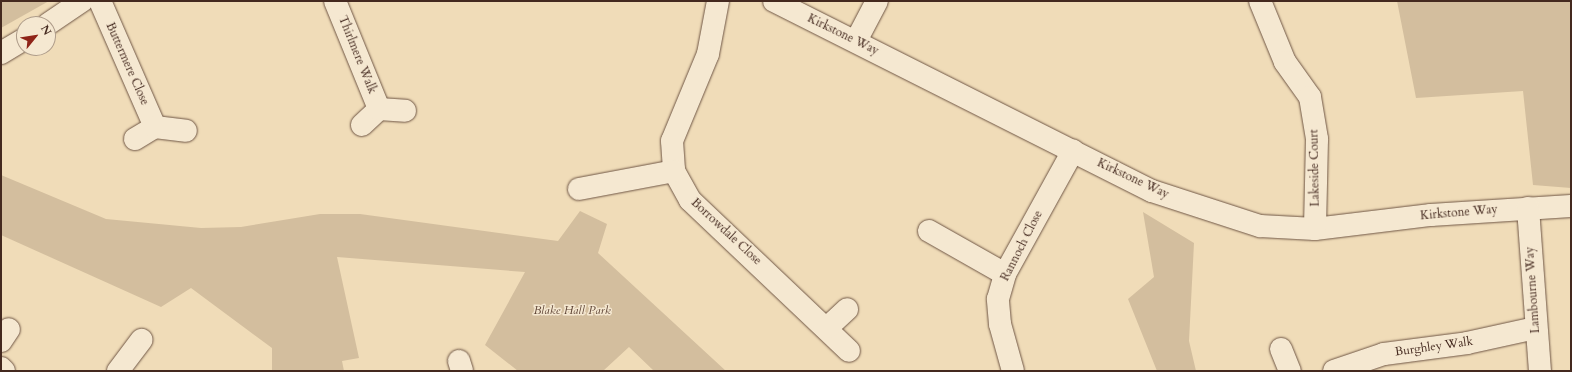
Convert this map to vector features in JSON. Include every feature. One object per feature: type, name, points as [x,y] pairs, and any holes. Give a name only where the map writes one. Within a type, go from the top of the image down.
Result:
[{"type":"street","points":[[56,19],[82,1]]},
{"type":"street","name":"Buttermere Close","points":[[100,1],[155,127]]},
{"type":"street","name":"Thirlmere Walk","points":[[335,1],[379,109]]},
{"type":"street","name":"Borrowdale Close","points":[[718,1],[708,54],[672,141],[674,170],[690,200],[828,327],[849,351]]},
{"type":"street","name":"Kirkstone Way","points":[[774,1],[1152,191],[1260,226],[1315,229],[1528,208],[1571,206]]},
{"type":"street","points":[[856,41],[877,1]]},
{"type":"street","name":"Lakeside Court","points":[[1260,1],[1285,62],[1310,97],[1316,139],[1315,229]]},
{"type":"street","points":[[1,53],[16,44]]},
{"type":"street","name":"Thirlmere Walk","points":[[362,125],[379,109],[405,111]]},
{"type":"street","points":[[134,139],[155,127],[186,131]]},
{"type":"street","name":"Rannoch Close","points":[[1013,371],[999,318],[998,299],[1005,274],[1073,151]]},
{"type":"street","points":[[579,189],[674,170]]},
{"type":"street","name":"Lambourne Way","points":[[1528,208],[1535,328],[1540,371]]},
{"type":"street","points":[[928,231],[1005,274]]},
{"type":"street","points":[[828,327],[847,309]]},
{"type":"street","name":"Burghley Walk","points":[[1334,371],[1384,354],[1467,343],[1535,328]]},
{"type":"street","points":[[118,371],[141,340]]},
{"type":"street","points":[[1281,349],[1290,371]]},
{"type":"street","points":[[1,368],[4,371]]},
{"type":"green space","points":[[1,1],[49,1],[22,16],[16,16],[16,20],[1,28]]},
{"type":"green space","points":[[1397,1],[1571,1],[1571,188],[1533,185],[1523,91],[1416,98]]},
{"type":"green space","name":"Blake Hall Park","points":[[1,175],[106,219],[201,228],[241,227],[320,214],[360,214],[558,241],[580,211],[607,224],[598,253],[726,371],[654,371],[629,347],[603,371],[518,371],[485,345],[525,272],[337,257],[359,358],[342,361],[344,371],[272,371],[272,348],[191,288],[161,307],[1,235]]},
{"type":"green space","points":[[1143,212],[1194,243],[1189,341],[1196,371],[1157,371],[1128,299],[1154,277]]}]
